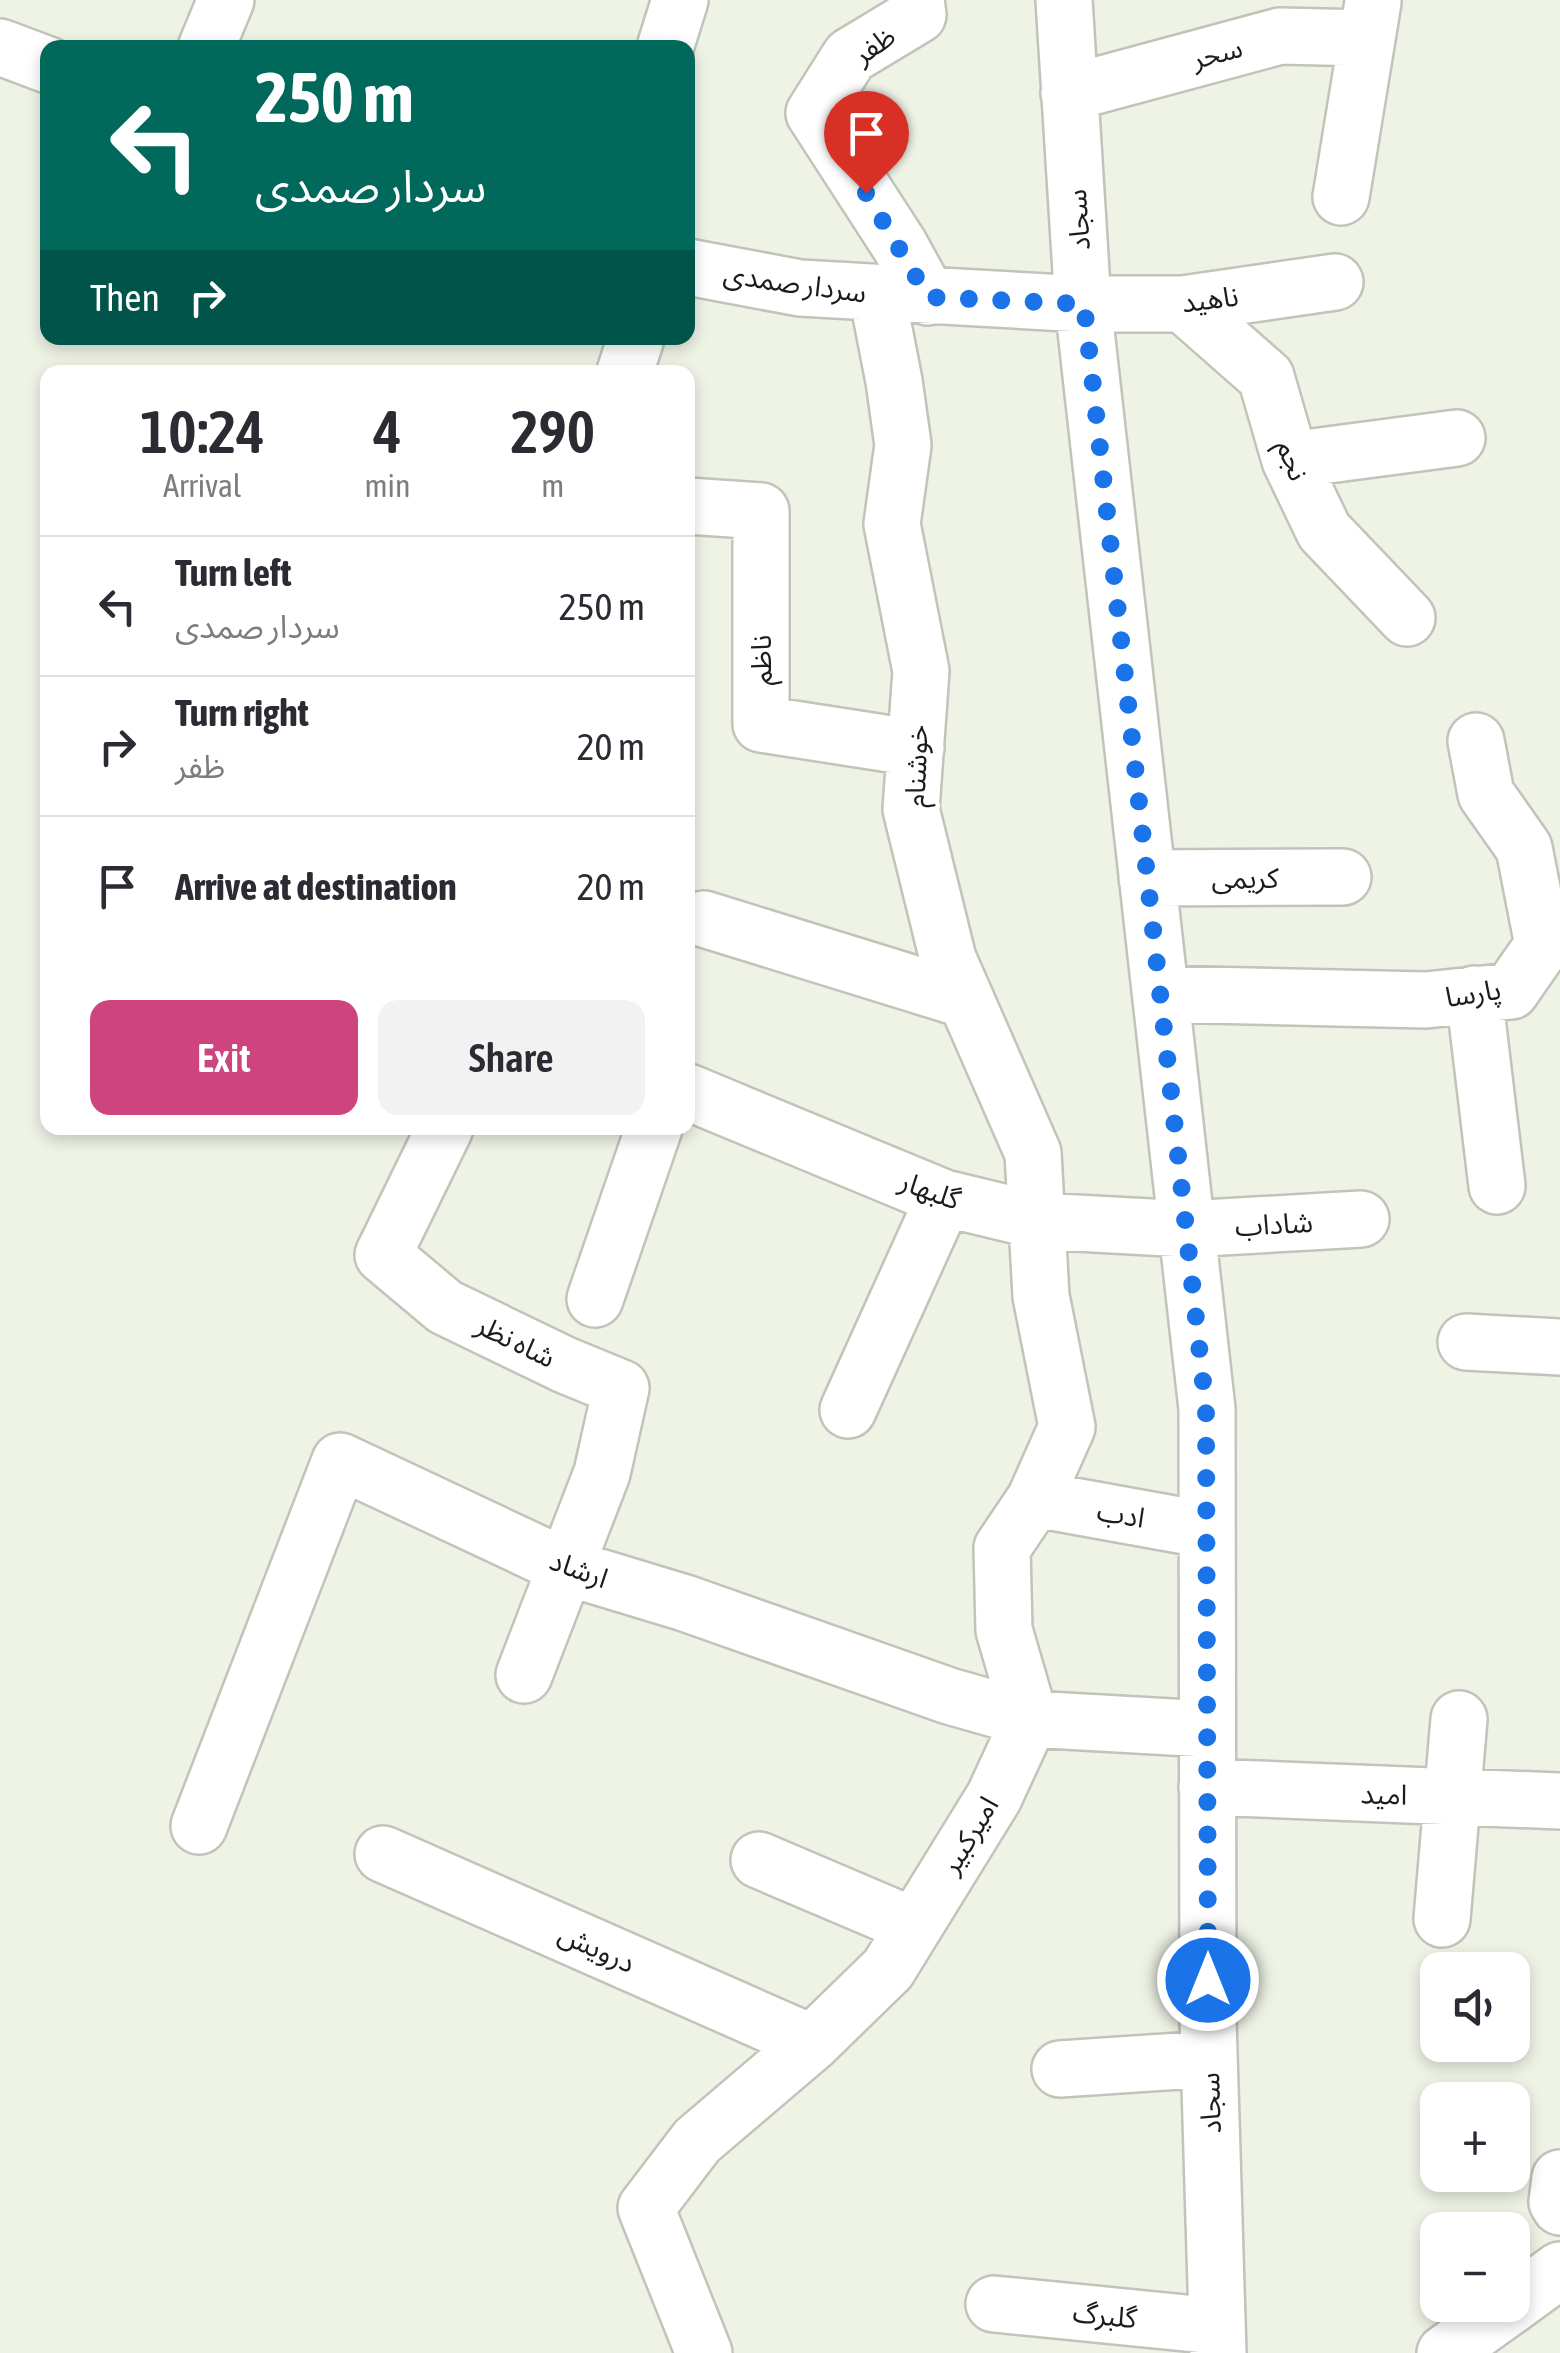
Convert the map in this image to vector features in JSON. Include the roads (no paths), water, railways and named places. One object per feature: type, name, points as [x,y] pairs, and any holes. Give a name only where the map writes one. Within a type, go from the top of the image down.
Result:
[{"type":"street","points":[[209,40],[226,0]]},
{"type":"street","points":[[668,40],[680,0]]},
{"type":"street","name":"ظفر","points":[[902,296],[900,246],[814,113],[850,56],[918,15],[916,0]]},
{"type":"street","name":"سجاد","points":[[1064,0],[1084,304],[1206,1409],[1208,2059],[1217,2340]]},
{"type":"street","name":"سحر","points":[[1069,93],[1280,36],[1370,19],[1340,197]]},
{"type":"street","points":[[0,47],[40,62]]},
{"type":"street","name":"سردار صمدی","points":[[695,268],[800,288],[1084,304]]},
{"type":"street","name":"ناهید","points":[[1084,304],[1183,304],[1335,282]]},
{"type":"street","name":"خوشنام","points":[[902,296],[894,381],[903,446],[892,524],[921,670],[911,809],[948,959],[1033,1153],[1039,1221]]},
{"type":"street","name":"نجم","points":[[1183,304],[1266,377],[1290,460],[1324,531],[1408,618]]},
{"type":"street","points":[[1290,460],[1456,438]]},
{"type":"street","name":"ناظم","points":[[695,506],[761,511],[761,724],[916,748]]},
{"type":"street","name":"پارسا","points":[[1162,994],[1426,1000],[1511,990],[1544,944],[1524,848],[1486,794],[1476,740]]},
{"type":"street","name":"کریمی","points":[[1147,878],[1343,877]]},
{"type":"street","points":[[704,919],[966,1000]]},
{"type":"street","points":[[1474,994],[1497,1186]]},
{"type":"street","name":"گلبهار","points":[[695,1095],[944,1198],[1039,1221],[1188,1228]]},
{"type":"street","name":"شاه نظر","points":[[442,1135],[382,1255],[446,1307],[621,1388],[602,1473],[566,1567]]},
{"type":"street","points":[[595,1298],[652,1135]]},
{"type":"street","points":[[848,1410],[944,1198]]},
{"type":"street","name":"شاداب","points":[[1188,1228],[1361,1219]]},
{"type":"street","points":[[1030,1719],[1004,1630],[1002,1548],[1035,1499],[1068,1427],[1041,1296],[1039,1221]]},
{"type":"street","points":[[1466,1342],[1560,1347]]},
{"type":"street","name":"ارشاد","points":[[199,1826],[340,1461],[566,1567],[685,1603],[949,1696],[1030,1719],[1207,1729]]},
{"type":"street","name":"ادب","points":[[1035,1499],[1207,1530]]},
{"type":"street","points":[[524,1675],[566,1567]]},
{"type":"street","name":"امیرکبیر","points":[[704,2353],[646,2208],[696,2141],[812,2043],[888,1970],[994,1797],[1030,1719]]},
{"type":"street","points":[[1442,1919],[1460,1720]]},
{"type":"street","name":"امید","points":[[1208,1787],[1560,1801]]},
{"type":"street","name":"درویش","points":[[382,1854],[812,2043]]},
{"type":"street","points":[[759,1860],[914,1926]]},
{"type":"street","points":[[1060,2068],[1208,2059]]},
{"type":"street","points":[[1560,2178],[1560,2207]]},
{"type":"street","points":[[1530,2292],[1560,2270]]},
{"type":"street","name":"گلبرگ","points":[[994,2304],[1217,2340]]},
{"type":"street","points":[[1445,2353],[1488,2322]]}]
